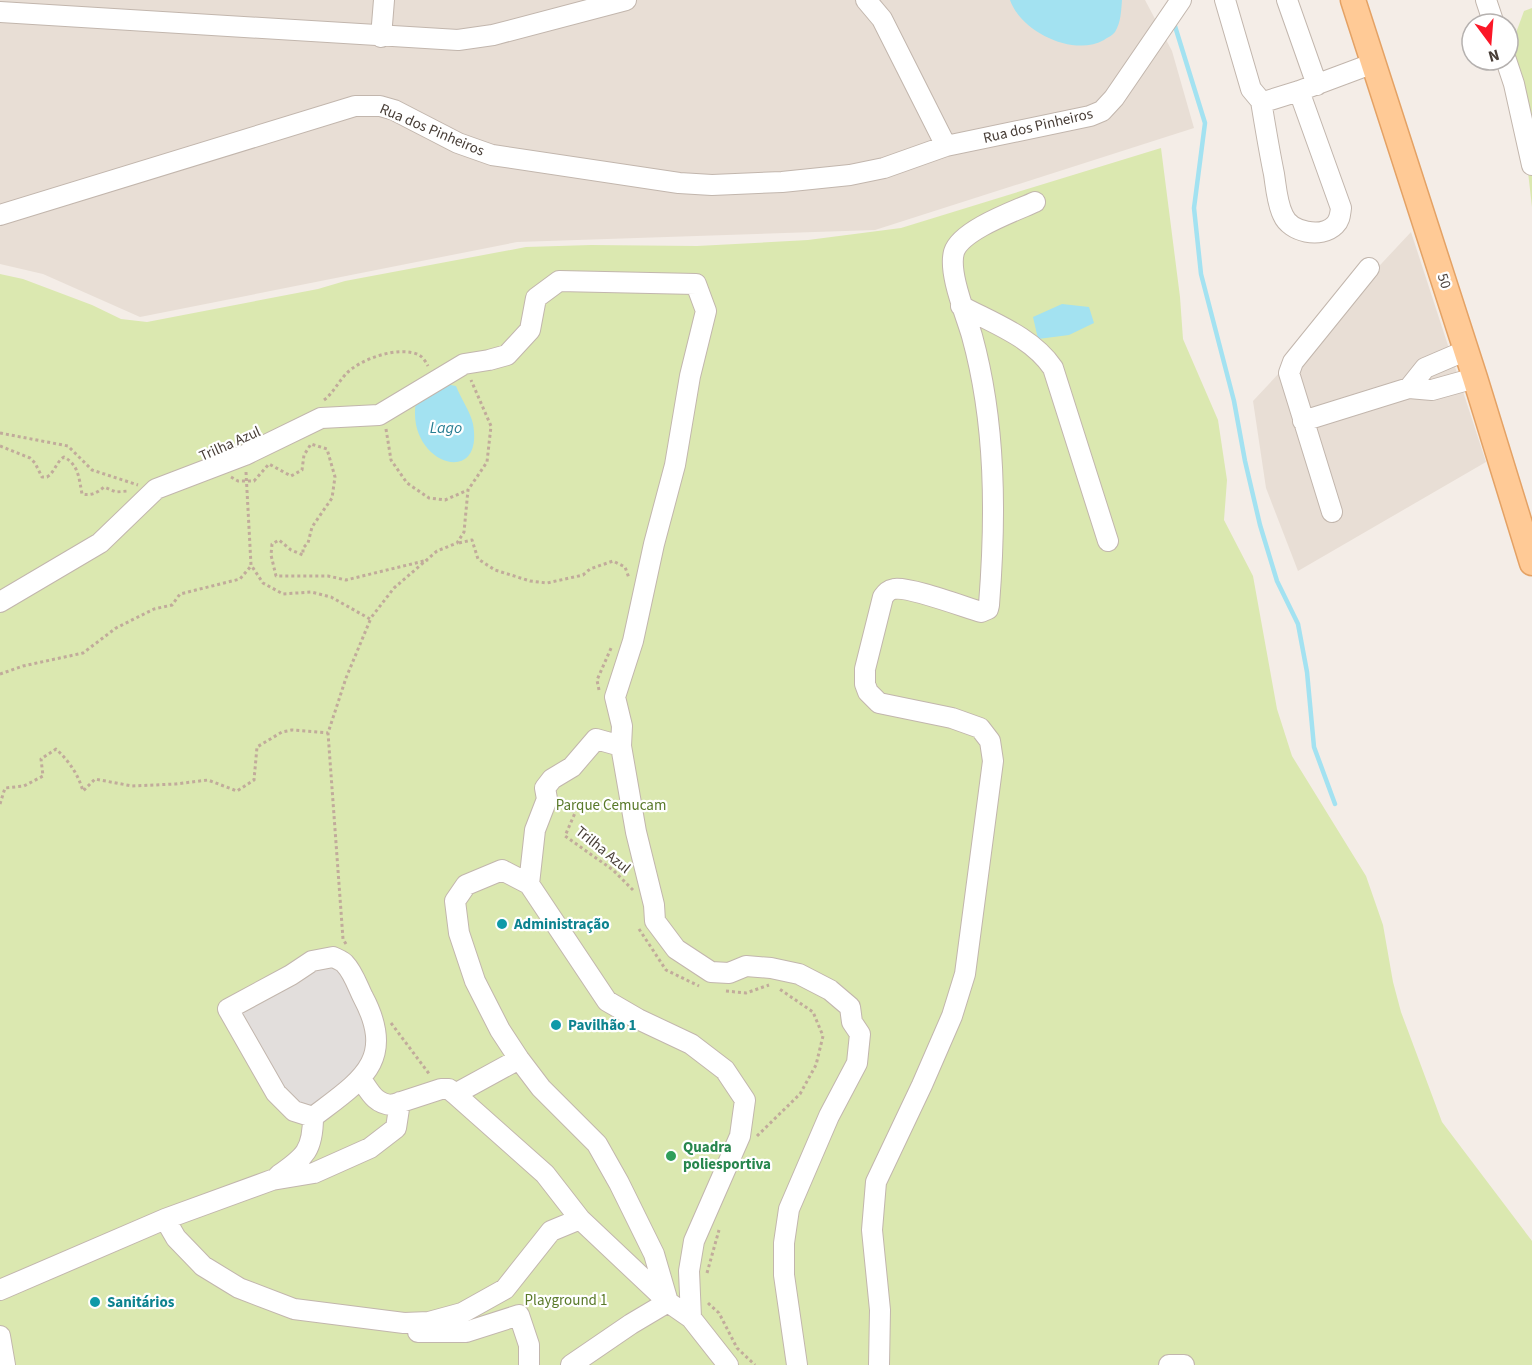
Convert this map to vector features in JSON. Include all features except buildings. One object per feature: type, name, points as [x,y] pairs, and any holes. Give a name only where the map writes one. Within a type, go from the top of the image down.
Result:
[{"type":"main road","name":"50","points":[[1353,0],[1467,350],[1532,563]]},
{"type":"street","points":[[381,37],[384,0]]},
{"type":"street","points":[[0,12],[458,40],[477,39],[626,0]]},
{"type":"street","points":[[866,0],[882,19],[946,146]]},
{"type":"street","name":"Rua dos Pinheiros","points":[[0,215],[355,106],[369,105],[394,110],[458,142],[492,155],[678,183],[712,185],[770,183],[850,175],[884,168],[946,146],[1090,116],[1102,111],[1125,83],[1181,0]]},
{"type":"street","points":[[1225,0],[1251,89],[1261,101],[1283,217],[1294,228],[1304,232],[1320,232],[1334,227],[1340,218],[1341,208],[1287,0]]},
{"type":"street","points":[[1261,101],[1308,88],[1374,63]]},
{"type":"street","points":[[1510,72],[1532,165]]},
{"type":"street","points":[[879,1365],[880,1310],[872,1230],[876,1182],[952,1016],[965,974],[993,761],[990,741],[980,728],[952,718],[879,703],[868,692],[864,669],[883,597],[890,590],[895,588],[910,591],[981,612],[988,609],[993,554],[990,437],[985,398],[972,336],[961,306],[954,252],[960,242],[975,230],[1035,202]]},
{"type":"street","points":[[1332,512],[1291,384],[1290,368],[1370,268]]},
{"type":"street","points":[[0,602],[100,543],[156,489],[245,455],[321,418],[379,415],[464,364],[507,355],[530,330],[536,298],[559,281],[696,284],[706,311],[690,376],[675,465],[654,544],[633,641],[615,697],[622,726],[621,746],[636,832],[654,905],[655,921],[676,949],[711,972],[729,973],[746,966],[771,968],[799,974],[830,990],[850,1007],[852,1023],[860,1034],[857,1064],[829,1116],[789,1209],[784,1243],[784,1275],[797,1365]]},
{"type":"street","points":[[961,306],[1020,337],[1044,355],[1053,368],[1108,541]]},
{"type":"street","points":[[1409,388],[1425,368],[1467,350]]},
{"type":"street","points":[[1303,422],[1409,388],[1432,390],[1475,378]]},
{"type":"street","points":[[529,884],[535,830],[547,799],[545,788],[552,779],[572,767],[596,739],[621,746]]},
{"type":"street","points":[[668,1302],[654,1254],[597,1144],[541,1088],[519,1059],[500,1030],[475,981],[459,933],[455,901],[466,885],[501,870],[529,884],[607,1001],[638,1019],[691,1044],[725,1070],[745,1100],[740,1136],[694,1241],[689,1271],[691,1318]]},
{"type":"street","points":[[333,957],[345,964],[370,1010],[378,1033],[373,1060],[361,1080],[313,1117],[294,1111],[276,1093],[228,1009],[284,980],[312,961],[333,957]]},
{"type":"street","points":[[361,1080],[376,1101],[392,1105],[448,1092],[519,1059]]},
{"type":"street","points":[[448,1092],[545,1173],[580,1219],[668,1302],[691,1318],[728,1365]]},
{"type":"street","points":[[0,1290],[165,1219],[272,1180],[314,1173],[370,1148],[396,1128],[400,1102]]},
{"type":"street","points":[[272,1180],[301,1160],[313,1138],[313,1117]]},
{"type":"street","points":[[165,1219],[176,1238],[236,1295],[296,1318],[404,1332],[466,1332],[519,1315],[529,1345],[529,1365]]},
{"type":"street","points":[[203,1266],[239,1288],[294,1309],[404,1323],[429,1322],[462,1313],[505,1289],[550,1232],[580,1219]]},
{"type":"street","points":[[571,1365],[668,1302]]},
{"type":"street","points":[[0,1336],[5,1365]]},
{"type":"street","points":[[1169,1365],[1184,1365]]},
{"type":"path","points":[[323,401],[346,373],[375,356],[408,352],[422,356],[433,372],[445,375]]},
{"type":"path","points":[[457,543],[464,532],[468,490],[487,462],[492,426],[464,364]]},
{"type":"path","points":[[379,415],[386,426],[391,460],[407,483],[429,498],[445,500],[468,490]]},
{"type":"path","points":[[0,433],[68,446],[93,470],[138,485]]},
{"type":"path","name":"Trilha Azul","points":[[224,474],[238,481],[254,481],[269,464],[291,476],[302,470],[304,455],[311,444],[327,449],[335,477],[332,498],[312,527],[308,543],[303,548],[303,555],[291,550],[279,540],[272,544],[271,555],[276,576],[328,576],[346,580],[428,560]]},
{"type":"path","points":[[0,446],[30,458],[42,477],[52,474],[64,457],[69,459],[78,472],[82,494],[96,493],[104,488],[117,492],[137,491]]},
{"type":"path","points":[[245,455],[251,565],[263,583],[283,594],[311,592],[331,597],[371,617]]},
{"type":"path","points":[[349,949],[343,939],[328,733],[346,678],[371,617],[394,588],[437,550],[472,540],[478,559],[495,570],[514,577],[547,583],[583,574],[590,568],[613,561],[625,567],[632,584]]},
{"type":"path","points":[[0,674],[23,666],[83,653],[116,628],[154,609],[172,605],[180,594],[240,579],[251,565]]},
{"type":"path","points":[[600,691],[597,680],[616,640]]},
{"type":"path","points":[[0,804],[4,788],[24,786],[43,776],[41,759],[56,749],[79,778],[83,791],[95,778],[132,786],[207,780],[237,790],[254,780],[257,747],[282,732],[292,729],[328,733]]},
{"type":"path","name":"Trilha Azul","points":[[547,799],[553,806],[566,804],[570,808],[574,813],[565,836],[613,870],[633,890],[634,900]]},
{"type":"path","points":[[638,921],[639,931],[666,970],[705,988]]},
{"type":"path","points":[[723,991],[746,993],[769,985],[782,990],[813,1012],[823,1036],[816,1065],[800,1094],[751,1143]]},
{"type":"path","points":[[390,1020],[396,1031],[448,1092]]},
{"type":"path","points":[[705,1281],[719,1230]]},
{"type":"path","points":[[703,1299],[719,1313],[737,1348],[755,1365]]},
{"type":"shaded area","points":[[0,0],[1145,0],[1172,51],[1194,128],[875,230],[517,242],[140,317],[43,274],[0,264]]},
{"type":"shaded area","points":[[1411,232],[1486,462],[1298,571],[1266,488],[1253,401]]},
{"type":"shaded area","points":[[333,948],[370,1010],[373,1060],[326,1108],[294,1111],[228,1009]]},
{"type":"green space","points":[[1532,8],[1532,207],[1517,72],[1520,72],[1520,22],[1524,11]]},
{"type":"green space","name":"Parque Cemucam","points":[[1161,148],[1180,297],[1183,339],[1218,420],[1227,480],[1224,520],[1253,576],[1277,709],[1292,756],[1366,876],[1383,925],[1401,1012],[1442,1122],[1532,1241],[1532,1365],[0,1365],[0,274],[23,279],[92,305],[121,319],[147,322],[526,247],[697,246],[808,240],[901,228]]},
{"type":"water","points":[[1010,0],[1122,0],[1120,21],[1114,33],[1092,44],[1078,45],[1064,43],[1037,31],[1016,12]]},
{"type":"water","points":[[1062,304],[1089,307],[1094,323],[1069,335],[1038,339],[1033,317]]},
{"type":"water","name":"Lago","points":[[440,383],[456,386],[473,424],[473,445],[467,457],[456,462],[443,460],[431,452],[421,438],[415,420],[417,397]]},
{"type":"waterway","points":[[1174,23],[1205,123],[1194,208],[1201,274],[1234,401],[1260,525],[1277,581],[1298,624],[1307,672],[1314,747],[1335,804]]},
{"type":"place","name":"Administração","points":[[502,924]]},
{"type":"place","name":"Pavilhão 1","points":[[556,1025]]},
{"type":"place","name":"Quadra poliesportiva","points":[[671,1156]]},
{"type":"place","name":"Sanitários","points":[[95,1302]]},
{"type":"park label","name":"Playground 1","points":[[566,1300]]}]
